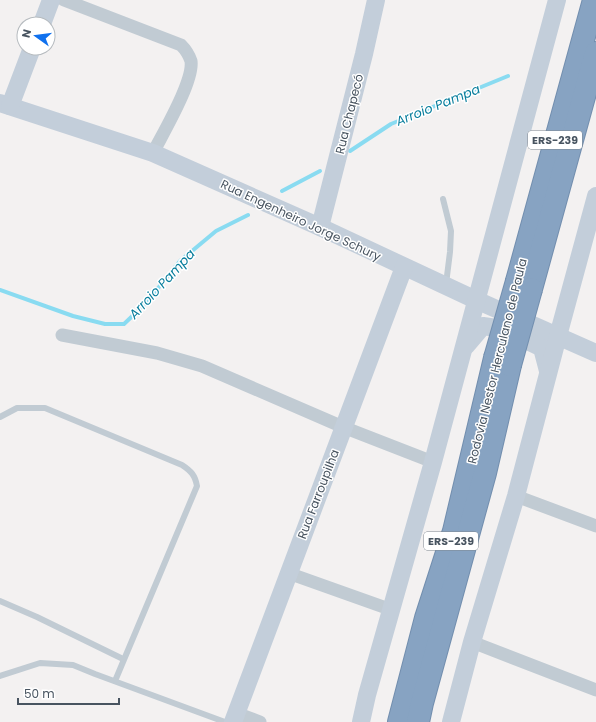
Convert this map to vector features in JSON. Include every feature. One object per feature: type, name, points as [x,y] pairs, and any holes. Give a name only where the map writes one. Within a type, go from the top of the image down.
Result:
[{"type":"highway","name":"Rodovia Nestor Herculano de Paula","points":[[399,722],[426,618],[454,531],[524,285],[594,0]]},
{"type":"highway","name":"Rodovia Nestor Herculano de Paula","points":[[524,285],[596,53]]},
{"type":"highway","name":"Rodovia Nestor Herculano de Paula","points":[[418,722],[485,473],[503,362]]},
{"type":"main road","points":[[45,16],[51,0]]},
{"type":"main road","name":"Rua Chapecó","points":[[320,227],[364,54],[376,0]]},
{"type":"main road","points":[[361,722],[367,695],[433,462],[558,0]]},
{"type":"main road","points":[[5,105],[28,56]]},
{"type":"main road","name":"Rua Engenheiro Jorge Schury","points":[[5,105],[153,153],[320,227],[476,300],[596,353]]},
{"type":"main road","points":[[450,722],[472,642],[516,496],[596,196]]},
{"type":"main road","name":"Rua Farroupilha","points":[[231,719],[404,267]]},
{"type":"main road","points":[[463,349],[483,326],[503,329],[542,348],[548,372]]},
{"type":"street","points":[[64,0],[181,45],[186,51],[190,60],[190,72],[187,86],[153,153]]},
{"type":"street","points":[[62,335],[157,353],[202,366],[343,427],[433,462]]},
{"type":"street","points":[[516,496],[596,526]]},
{"type":"street","points":[[288,573],[392,610]]},
{"type":"street","points":[[472,642],[596,690]]},
{"type":"street","points":[[231,719],[260,722]]},
{"type":"lane","points":[[443,199],[451,231],[446,285]]},
{"type":"lane","points":[[0,417],[17,408],[45,408],[182,465],[190,470],[195,477],[197,486],[114,681]]},
{"type":"lane","points":[[0,602],[37,617],[123,660]]},
{"type":"lane","points":[[0,676],[40,663],[72,664],[114,681],[231,719]]},
{"type":"waterway","name":"Arroio Pampa","points":[[350,151],[391,124],[508,76]]},
{"type":"waterway","name":"Arroio Pampa","points":[[282,191],[320,171]]},
{"type":"waterway","name":"Arroio Pampa","points":[[0,290],[73,316],[105,324],[124,324],[146,303],[180,261],[216,231],[248,215]]}]
